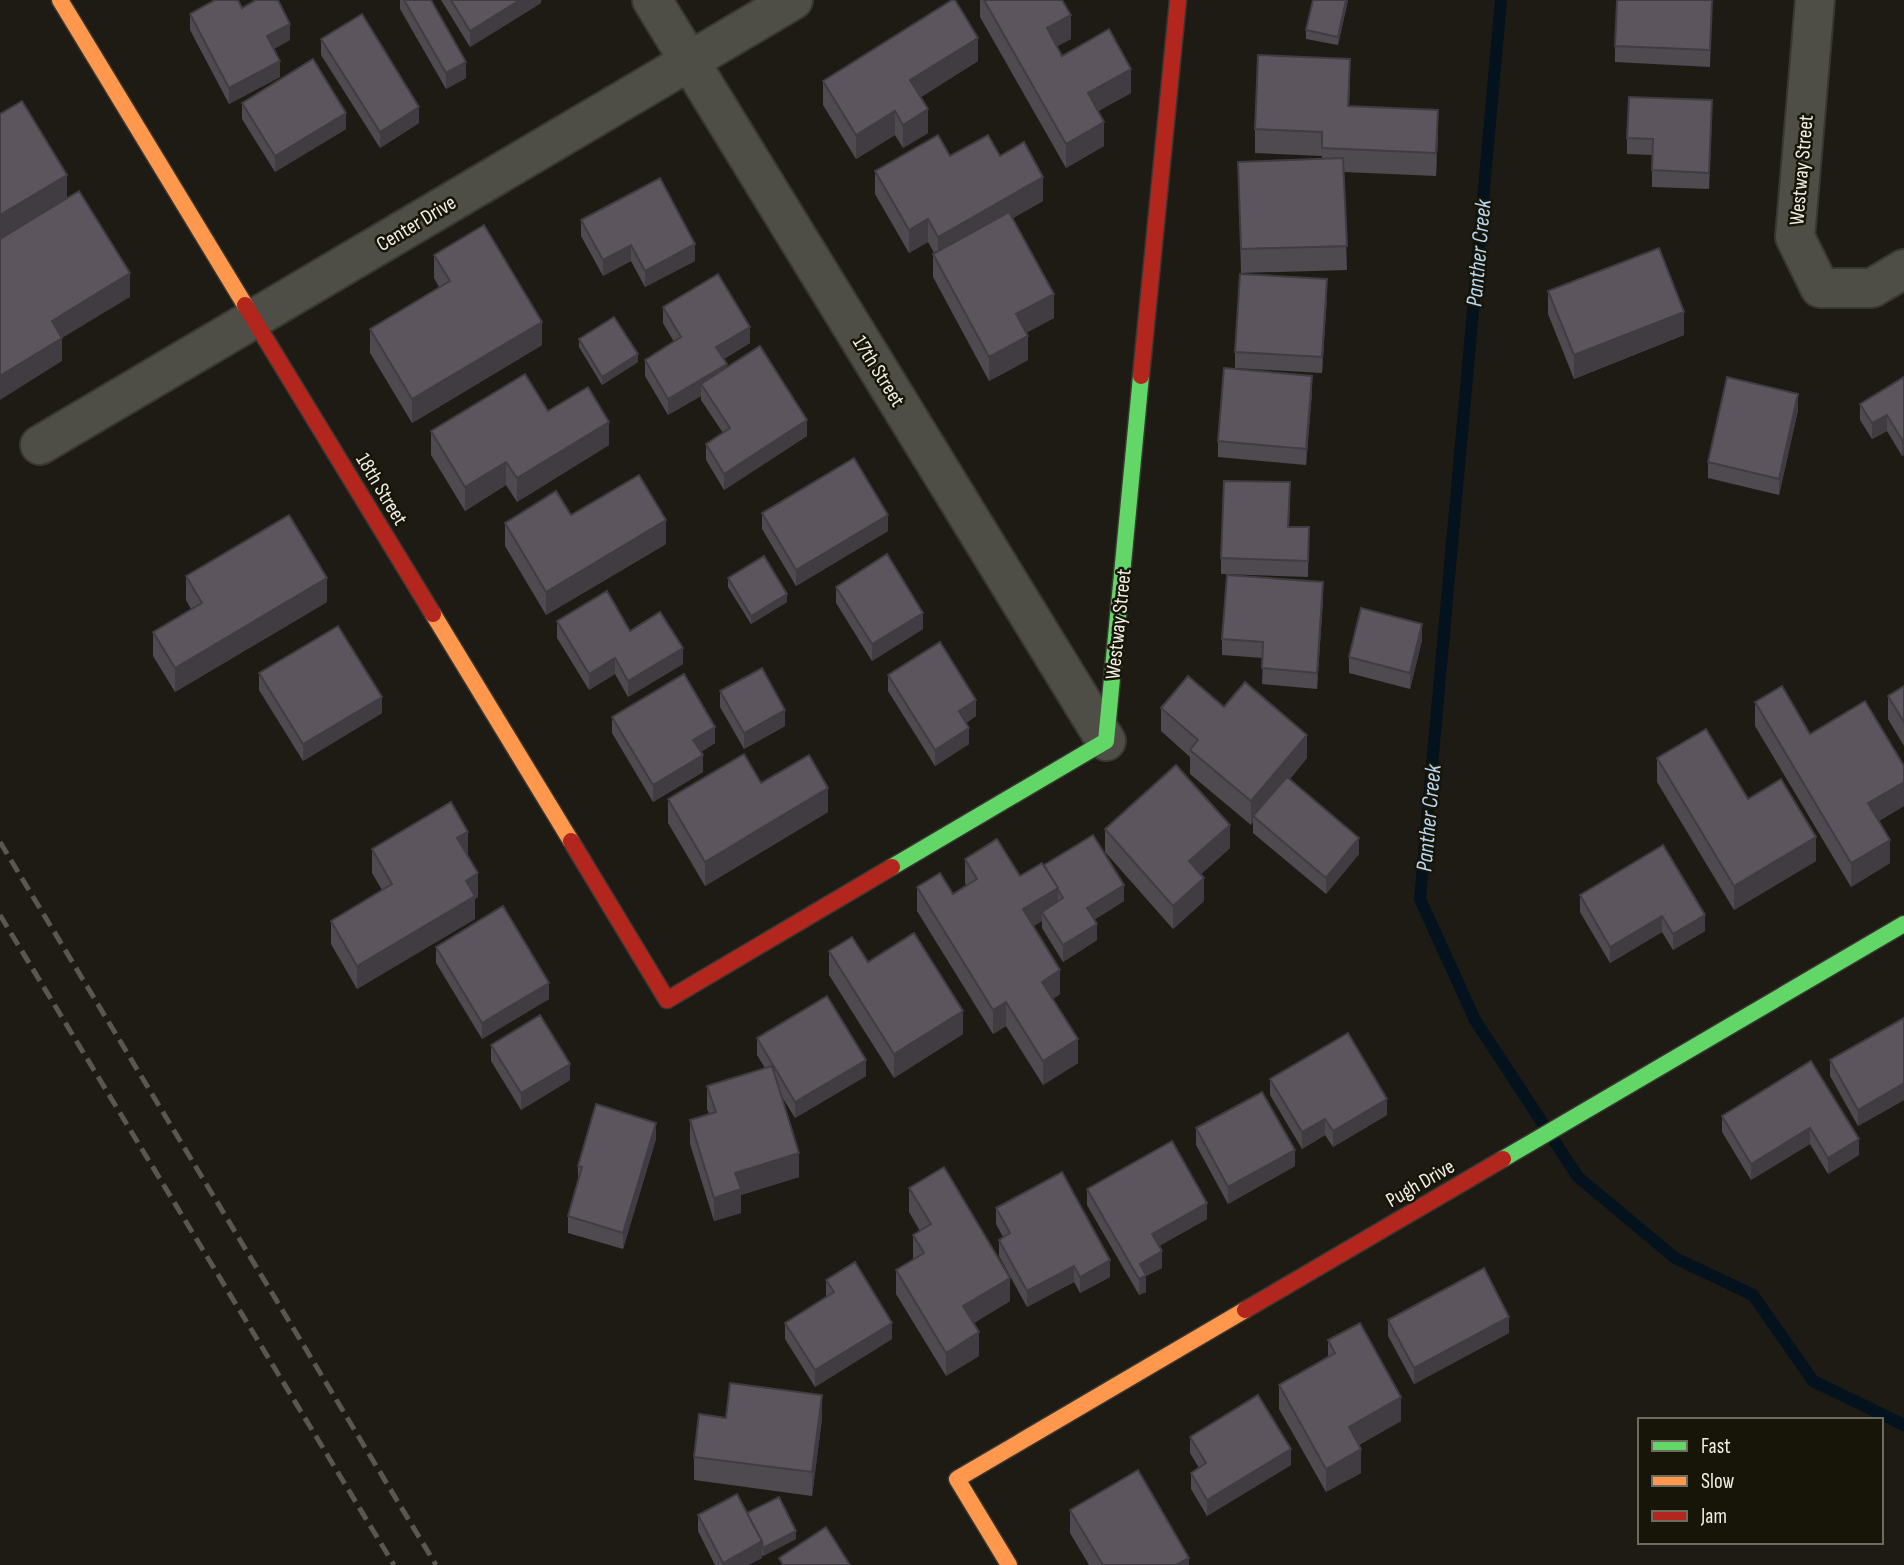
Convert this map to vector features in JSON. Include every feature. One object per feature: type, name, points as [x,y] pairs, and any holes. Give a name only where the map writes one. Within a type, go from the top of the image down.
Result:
[{"type":"street","name":"18th Street","points":[[60,0],[667,1000],[1106,741]]},
{"type":"street","name":"17th Street","points":[[652,0],[1106,741]]},
{"type":"street","name":"Center Drive","points":[[40,445],[793,0]]},
{"type":"street","name":"Westway Street","points":[[1106,741],[1178,0]]},
{"type":"street","name":"Westway Street","points":[[1815,0],[1795,237],[1820,288],[1872,288],[1904,269]]},
{"type":"street","name":"Pugh Drive","points":[[1009,1565],[957,1479],[1904,924]]},
{"type":"building","points":[[215,0],[238,0],[242,8],[256,0],[278,0],[290,24],[267,36],[280,61],[229,88],[190,14]]},
{"type":"building","points":[[404,0],[431,0],[466,62],[446,73]]},
{"type":"building","points":[[451,0],[520,0],[470,31]]},
{"type":"building","points":[[955,0],[978,38],[910,80],[928,109],[903,125],[895,111],[856,135],[823,81]]},
{"type":"building","points":[[984,0],[1062,0],[1071,15],[1047,28],[1062,56],[1109,29],[1131,69],[1088,93],[1104,122],[1066,144]]},
{"type":"building","points":[[1313,0],[1346,0],[1338,37],[1306,30]]},
{"type":"building","points":[[1617,0],[1712,0],[1710,50],[1615,46]]},
{"type":"building","points":[[362,14],[419,107],[380,132],[321,39]]},
{"type":"building","points":[[1258,55],[1350,59],[1348,106],[1438,110],[1436,153],[1322,148],[1322,132],[1255,129]]},
{"type":"building","points":[[313,59],[346,113],[275,156],[242,103]]},
{"type":"building","points":[[1629,97],[1712,100],[1709,173],[1652,170],[1653,139],[1627,138]]},
{"type":"building","points":[[22,101],[67,175],[0,215],[0,114]]},
{"type":"building","points":[[938,135],[950,156],[988,135],[1000,156],[1024,142],[1043,177],[938,237],[928,219],[909,230],[875,171]]},
{"type":"building","points":[[1343,158],[1347,246],[1241,249],[1238,162]]},
{"type":"building","points":[[660,178],[695,244],[645,271],[631,245],[603,260],[581,220]]},
{"type":"building","points":[[79,191],[130,273],[52,321],[62,338],[0,376],[0,239]]},
{"type":"building","points":[[1009,212],[1054,294],[1016,314],[1028,336],[989,357],[933,254]]},
{"type":"building","points":[[484,225],[542,322],[412,399],[370,329],[450,281],[434,255]]},
{"type":"building","points":[[1659,248],[1684,312],[1574,355],[1548,291]]},
{"type":"building","points":[[718,274],[750,327],[716,347],[727,364],[668,399],[645,360],[681,337],[663,307]]},
{"type":"building","points":[[1240,274],[1327,279],[1322,357],[1235,352]]},
{"type":"building","points":[[614,317],[638,354],[602,377],[579,339]]},
{"type":"building","points":[[760,346],[807,420],[724,474],[706,444],[730,428],[701,384]]},
{"type":"building","points":[[1224,368],[1312,376],[1306,449],[1218,441]]},
{"type":"building","points":[[525,374],[548,411],[588,387],[609,422],[517,478],[506,462],[465,487],[431,431]]},
{"type":"building","points":[[1727,377],[1798,394],[1779,479],[1708,462]]},
{"type":"building","points":[[1904,377],[1902,440],[1887,415],[1872,423],[1860,404]]},
{"type":"building","points":[[854,458],[888,515],[796,570],[762,513]]},
{"type":"building","points":[[639,475],[666,520],[546,592],[505,523],[556,491],[571,515]]},
{"type":"building","points":[[1224,481],[1290,482],[1288,527],[1309,527],[1308,561],[1221,558]]},
{"type":"building","points":[[289,515],[327,578],[175,668],[153,632],[202,603],[186,576]]},
{"type":"building","points":[[887,554],[923,613],[872,644],[836,587]]},
{"type":"building","points":[[764,556],[787,594],[751,616],[728,578]]},
{"type":"building","points":[[1227,575],[1323,582],[1317,673],[1262,668],[1263,642],[1222,639]]},
{"type":"building","points":[[607,591],[630,631],[660,612],[683,648],[628,681],[615,658],[589,674],[557,621]]},
{"type":"building","points":[[1361,608],[1422,624],[1410,673],[1349,657]]},
{"type":"building","points":[[338,626],[382,697],[303,744],[259,673]]},
{"type":"building","points":[[940,642],[976,700],[959,711],[969,728],[935,750],[888,675]]},
{"type":"building","points":[[762,668],[785,710],[744,733],[720,691]]},
{"type":"building","points":[[684,674],[715,727],[693,740],[703,755],[653,785],[612,717]]},
{"type":"building","points":[[1188,676],[1224,707],[1245,682],[1307,735],[1251,801],[1190,750],[1198,740],[1161,708]]},
{"type":"building","points":[[1782,686],[1810,734],[1865,701],[1904,766],[1904,782],[1868,803],[1890,840],[1851,863],[1755,702]]},
{"type":"building","points":[[1904,686],[1904,722],[1888,696]]},
{"type":"building","points":[[1706,729],[1748,799],[1781,779],[1816,837],[1734,886],[1657,758]]},
{"type":"building","points":[[744,754],[761,783],[809,755],[828,788],[705,862],[668,799]]},
{"type":"building","points":[[1176,765],[1230,825],[1189,861],[1204,878],[1173,906],[1105,829]]},
{"type":"building","points":[[1287,777],[1359,838],[1326,878],[1253,816]]},
{"type":"building","points":[[451,802],[468,832],[457,838],[478,873],[466,881],[475,896],[357,966],[331,921],[392,884],[372,849]]},
{"type":"building","points":[[1093,835],[1124,885],[1087,908],[1097,924],[1063,945],[1042,912],[1063,898],[1044,865]]},
{"type":"building","points":[[997,839],[1020,876],[1042,863],[1058,888],[1023,909],[1060,970],[1042,982],[1078,1039],[1043,1061],[1006,1002],[993,1010],[917,887],[940,873],[953,894],[977,879],[965,859]]},
{"type":"building","points":[[1663,845],[1705,915],[1673,934],[1662,916],[1610,947],[1580,895]]},
{"type":"building","points":[[503,906],[549,983],[482,1023],[436,947]]},
{"type":"building","points":[[914,933],[963,1011],[894,1054],[829,951],[852,937],[868,962]]},
{"type":"building","points":[[827,996],[866,1060],[795,1102],[757,1038]]},
{"type":"building","points":[[540,1015],[570,1064],[521,1093],[491,1045]]},
{"type":"building","points":[[1904,1018],[1904,1083],[1858,1110],[1830,1060]]},
{"type":"building","points":[[1348,1033],[1387,1099],[1333,1131],[1325,1119],[1302,1132],[1270,1079]]},
{"type":"building","points":[[1811,1061],[1859,1139],[1828,1158],[1810,1128],[1751,1164],[1722,1116]]},
{"type":"building","points":[[772,1066],[799,1153],[735,1173],[741,1189],[714,1198],[690,1120],[716,1112],[707,1086]]},
{"type":"building","points":[[1262,1092],[1295,1150],[1228,1187],[1196,1128]]},
{"type":"building","points":[[596,1104],[656,1123],[623,1233],[568,1216],[582,1167],[578,1166]]},
{"type":"building","points":[[1172,1141],[1207,1203],[1152,1234],[1162,1251],[1140,1264],[1146,1275],[1139,1279],[1087,1189]]},
{"type":"building","points":[[944,1167],[1010,1278],[963,1306],[979,1332],[946,1353],[896,1270],[924,1253],[913,1235],[931,1224],[909,1188]]},
{"type":"building","points":[[1062,1172],[1110,1260],[1080,1277],[1074,1266],[1027,1291],[999,1240],[1010,1233],[996,1208]]},
{"type":"building","points":[[855,1262],[892,1323],[815,1370],[785,1323],[834,1292],[826,1280]]},
{"type":"building","points":[[1484,1268],[1509,1317],[1414,1368],[1388,1320]]},
{"type":"building","points":[[1360,1323],[1401,1397],[1349,1427],[1361,1449],[1326,1469],[1279,1385],[1335,1353],[1328,1340]]},
{"type":"building","points":[[730,1383],[822,1395],[812,1472],[694,1457],[699,1414],[726,1418]]},
{"type":"building","points":[[1258,1395],[1291,1449],[1207,1500],[1191,1473],[1206,1463],[1190,1437]]},
{"type":"building","points":[[1138,1470],[1189,1558],[1176,1565],[1103,1565],[1070,1510]]},
{"type":"building","points":[[737,1494],[762,1541],[723,1563],[698,1515]]},
{"type":"building","points":[[779,1497],[796,1531],[763,1548],[747,1513]]},
{"type":"building","points":[[826,1527],[850,1565],[783,1565],[779,1558]]},
{"type":"waterway","name":"Panther Creek","points":[[1501,0],[1420,899],[1475,1020],[1578,1177],[1675,1258],[1753,1295],[1813,1381],[1904,1425]]},
{"type":"railway","points":[[0,842],[436,1565]]},
{"type":"railway","points":[[0,915],[394,1565]]},
{"type":"traffic: fast","points":[[892,867],[1106,741],[1141,376]]},
{"type":"traffic: fast","points":[[1503,1159],[1904,924]]},
{"type":"traffic: slow","points":[[60,0],[245,305]]},
{"type":"traffic: slow","points":[[433,614],[571,841]]},
{"type":"traffic: slow","points":[[1009,1565],[957,1479],[1245,1310]]},
{"type":"traffic: jam","points":[[1141,376],[1178,0]]},
{"type":"traffic: jam","points":[[245,305],[433,614]]},
{"type":"traffic: jam","points":[[571,841],[667,1000],[892,867]]},
{"type":"traffic: jam","points":[[1245,1310],[1503,1159]]}]
